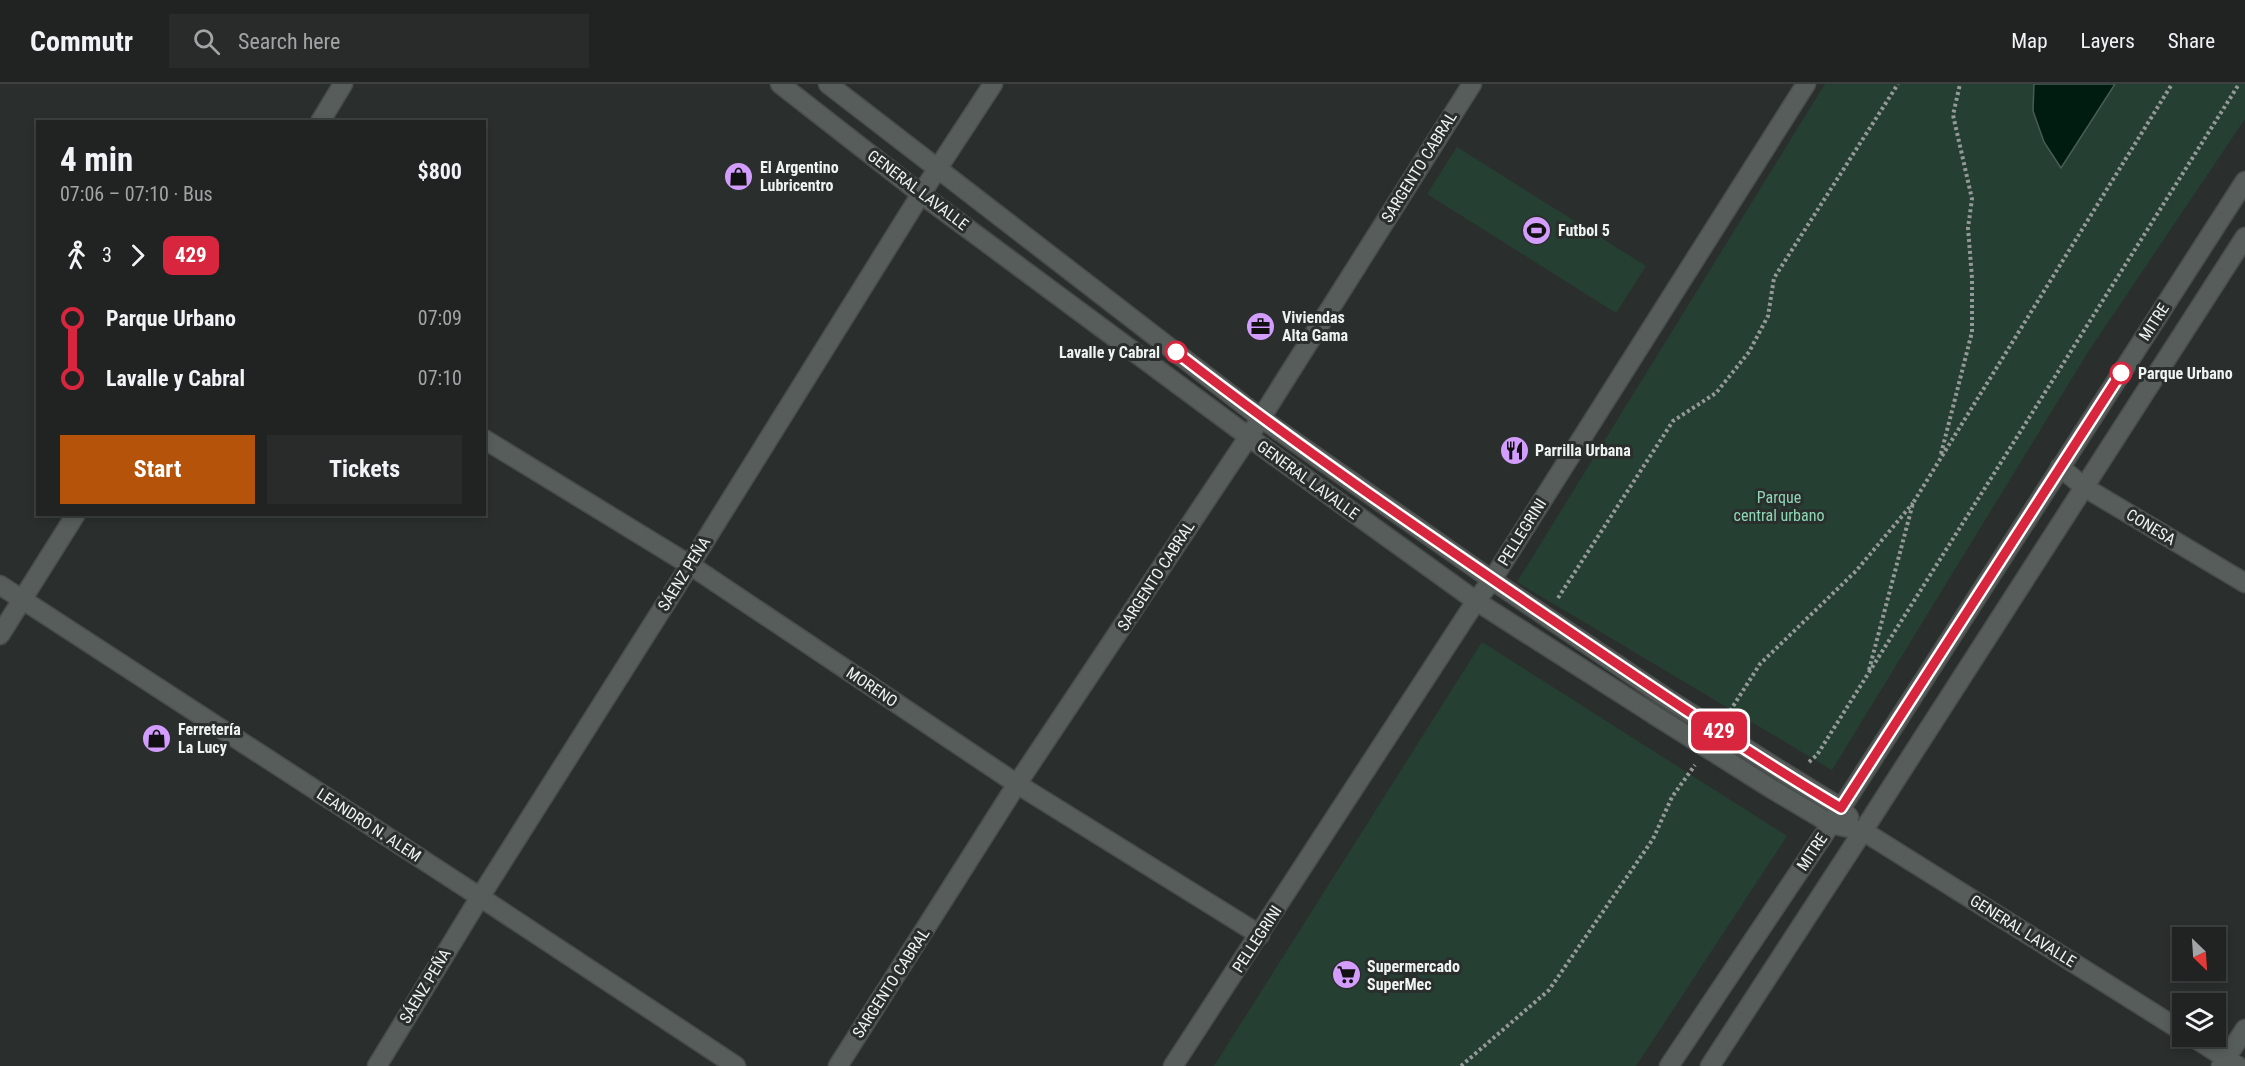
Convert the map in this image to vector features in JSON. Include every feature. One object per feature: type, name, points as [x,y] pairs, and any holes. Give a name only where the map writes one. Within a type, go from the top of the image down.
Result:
[{"type":"street","points":[[321,120],[344,84]]},
{"type":"street","name":"GENERAL LAVALLE","points":[[780,84],[921,194],[1476,601],[1772,789],[1831,824],[1863,831]]},
{"type":"street","name":"GENERAL LAVALLE","points":[[828,84],[1261,418],[1492,580],[1665,697],[1841,808],[1863,831],[2172,1025]]},
{"type":"street","name":"SÁENZ PEÑA","points":[[376,1066],[921,194],[993,84]]},
{"type":"street","name":"SARGENTO CABRAL","points":[[838,1066],[1017,784],[1261,418],[1472,84]]},
{"type":"street","name":"PELLEGRINI","points":[[1173,1066],[1476,601],[1492,580],[1806,84]]},
{"type":"street","name":"MITRE","points":[[1669,1066],[1831,824],[2245,181]]},
{"type":"street","name":"MITRE","points":[[1710,1066],[2245,237]]},
{"type":"street","name":"MORENO","points":[[486,440],[690,565],[1017,784],[1260,935]]},
{"type":"street","name":"CONESA","points":[[2060,466],[2084,487],[2245,583]]},
{"type":"street","points":[[0,635],[75,516]]},
{"type":"street","name":"LEANDRO N. ALEM","points":[[0,585],[736,1066]]},
{"type":"street","points":[[2206,1047],[2229,1063],[2245,1029]]},
{"type":"path","points":[[1546,616],[1673,421],[1716,393],[1749,352],[1768,316],[1774,278],[1898,84]]},
{"type":"path","points":[[1940,459],[1972,332],[1972,278],[1968,228],[1972,199],[1953,115],[1960,84]]},
{"type":"path","points":[[1729,713],[1760,664],[1856,571],[1913,503],[2172,84]]},
{"type":"path","points":[[1788,775],[1817,755],[2239,84]]},
{"type":"path","points":[[1868,673],[1913,503]]},
{"type":"path","points":[[1461,1066],[1549,990],[1653,838],[1672,797],[1698,761]]},
{"type":"green space","name":"Parque central urbano","points":[[1825,84],[2245,84],[2245,119],[2088,352],[1832,770],[1517,582]]},
{"type":"green space","name":"Futbol 5","points":[[1457,147],[1646,266],[1616,313],[1427,194]]},
{"type":"green space","points":[[1482,642],[1787,836],[1636,1066],[1214,1066]]},
{"type":"shaded area","points":[[2034,84],[2115,84],[2061,168],[2044,142],[2033,111]]},
{"type":"bus line","name":"429","points":[[1176,352],[1261,418],[1492,580],[1665,697],[1841,808],[2121,373]]},
{"type":"place","name":"El Argentino Lubricentro","points":[[739,176]]},
{"type":"place","name":"Futbol 5","points":[[1537,230]]},
{"type":"place","name":"Viviendas Alta Gama","points":[[1261,326]]},
{"type":"place","name":"Lavalle y Cabral","points":[[1176,352]]},
{"type":"place","name":"Parque Urbano","points":[[2121,373]]},
{"type":"place","name":"Parrilla Urbana","points":[[1514,450]]},
{"type":"place","name":"Ferretería La Lucy","points":[[157,738]]},
{"type":"place","name":"Supermercado SuperMec","points":[[1346,975]]}]
